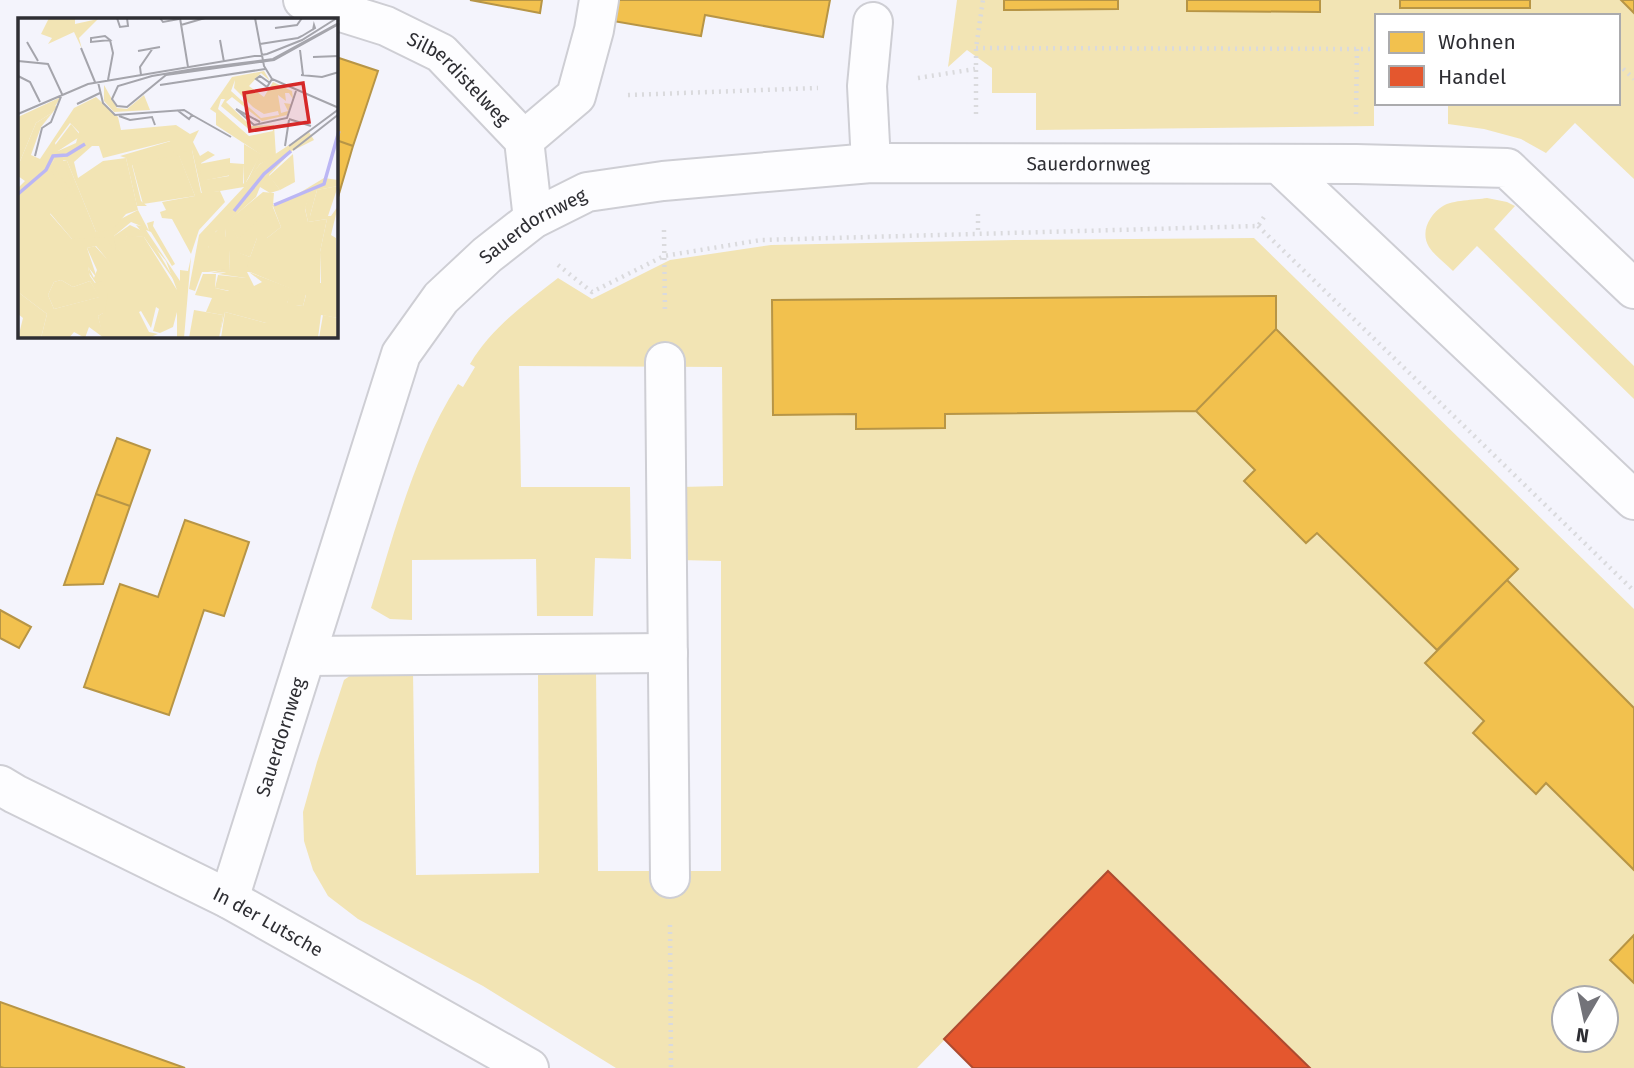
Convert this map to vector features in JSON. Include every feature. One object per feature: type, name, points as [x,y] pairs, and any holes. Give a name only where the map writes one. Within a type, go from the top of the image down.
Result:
[{"type":"street","name":"Silberdistelweg","points":[[312,3],[388,13],[441,53],[524,140],[524,227]]},
{"type":"street","points":[[576,96],[597,15]]},
{"type":"street","points":[[870,163],[867,86],[873,22]]},
{"type":"street","name":"Silberdistelweg","points":[[524,140],[576,96]]},
{"type":"street","name":"Sauerdornweg","points":[[229,900],[401,354],[441,298],[486,255],[524,227],[587,192],[663,181],[870,163],[991,162],[1286,171],[1356,164],[1507,168],[1634,289]]},
{"type":"street","points":[[1286,171],[1634,500]]},
{"type":"street","points":[[665,362],[670,878]]},
{"type":"street","points":[[306,656],[668,653]]},
{"type":"street","name":"In der Lutsche","points":[[0,785],[229,900],[530,1068]]},
{"type":"path","points":[[976,48],[1375,49]]},
{"type":"path","points":[[1356,120],[1357,49]]},
{"type":"path","points":[[1620,66],[1634,79]]},
{"type":"path","points":[[576,96],[867,86],[975,69]]},
{"type":"path","points":[[1258,226],[1286,171]]},
{"type":"path","points":[[663,181],[664,293]]},
{"type":"path","points":[[524,227],[592,292],[664,256],[761,240],[1258,226],[1634,591]]},
{"type":"path","points":[[670,915],[671,1068]]},
{"type":"shaded area","points":[[957,0],[1004,0],[1005,10],[1117,9],[1118,0],[1187,0],[1188,11],[1320,12],[1320,0],[1400,0],[1400,8],[1530,8],[1530,0],[1621,0],[1634,13],[1634,179],[1575,123],[1546,153],[1521,139],[1484,129],[1448,124],[1448,105],[1620,105],[1620,14],[1375,14],[1374,126],[1036,130],[1036,93],[992,93],[992,68],[967,50],[948,67]]},
{"type":"shaded area","points":[[1487,198],[1515,206],[1494,229],[1634,366],[1634,399],[1477,246],[1453,271],[1429,247],[1425,236],[1427,224],[1438,210],[1452,202]]},
{"type":"shaded area","points":[[1254,238],[1634,609],[1634,708],[1507,580],[1518,569],[1276,329],[1276,296],[772,300],[773,415],[856,414],[856,429],[944,428],[945,414],[1196,411],[1255,470],[1244,481],[1306,542],[1317,533],[1437,650],[1426,663],[1484,721],[1474,733],[1536,793],[1546,783],[1634,870],[1634,1068],[1310,1068],[1108,872],[917,1068],[616,1068],[483,986],[358,919],[328,896],[313,870],[304,841],[303,812],[344,680],[351,675],[413,672],[416,875],[539,873],[538,671],[596,670],[598,871],[721,871],[721,561],[680,560],[681,487],[723,486],[722,367],[519,366],[521,487],[630,487],[631,559],[595,558],[593,616],[537,616],[536,559],[412,560],[412,620],[390,619],[371,608],[397,521],[429,437],[458,384],[463,387],[475,367],[470,364],[478,351],[522,307],[558,278],[592,299],[670,260],[771,245]]},
{"type":"building: Wohnen","points":[[470,0],[542,0],[540,13]]},
{"type":"building: Wohnen","points":[[617,0],[830,0],[823,37],[705,15],[701,36],[613,21]]},
{"type":"building: Wohnen","points":[[1004,0],[1118,0],[1118,9],[1004,10]]},
{"type":"building: Wohnen","points":[[1187,0],[1320,0],[1320,12],[1187,11]]},
{"type":"building: Wohnen","points":[[1400,0],[1530,0],[1530,8],[1400,8]]},
{"type":"building: Wohnen","points":[[1621,0],[1634,0],[1634,13]]},
{"type":"building: Wohnen","points":[[338,58],[378,71],[353,146],[338,141]]},
{"type":"building: Wohnen","points":[[338,141],[353,146],[338,197]]},
{"type":"building: Wohnen","points":[[1276,296],[1276,329],[1196,411],[945,414],[945,428],[856,429],[856,414],[773,415],[772,300]]},
{"type":"building: Wohnen","points":[[1276,329],[1518,569],[1437,650],[1317,533],[1306,543],[1244,481],[1255,470],[1196,411]]},
{"type":"building: Wohnen","points":[[117,438],[150,450],[130,506],[96,494]]},
{"type":"building: Wohnen","points":[[96,494],[130,506],[103,584],[64,585]]},
{"type":"building: Wohnen","points":[[185,520],[249,542],[224,616],[204,610],[169,715],[84,687],[120,584],[158,597]]},
{"type":"building: Wohnen","points":[[1507,580],[1634,708],[1634,870],[1546,783],[1536,794],[1473,733],[1484,721],[1425,663]]},
{"type":"building: Wohnen","points":[[0,610],[31,627],[19,648],[0,638]]},
{"type":"building: Wohnen","points":[[1634,935],[1634,983],[1610,960]]},
{"type":"building: Wohnen","points":[[0,1002],[185,1068],[0,1067]]},
{"type":"building: Handel","points":[[1108,871],[1310,1068],[973,1068],[944,1039]]}]
